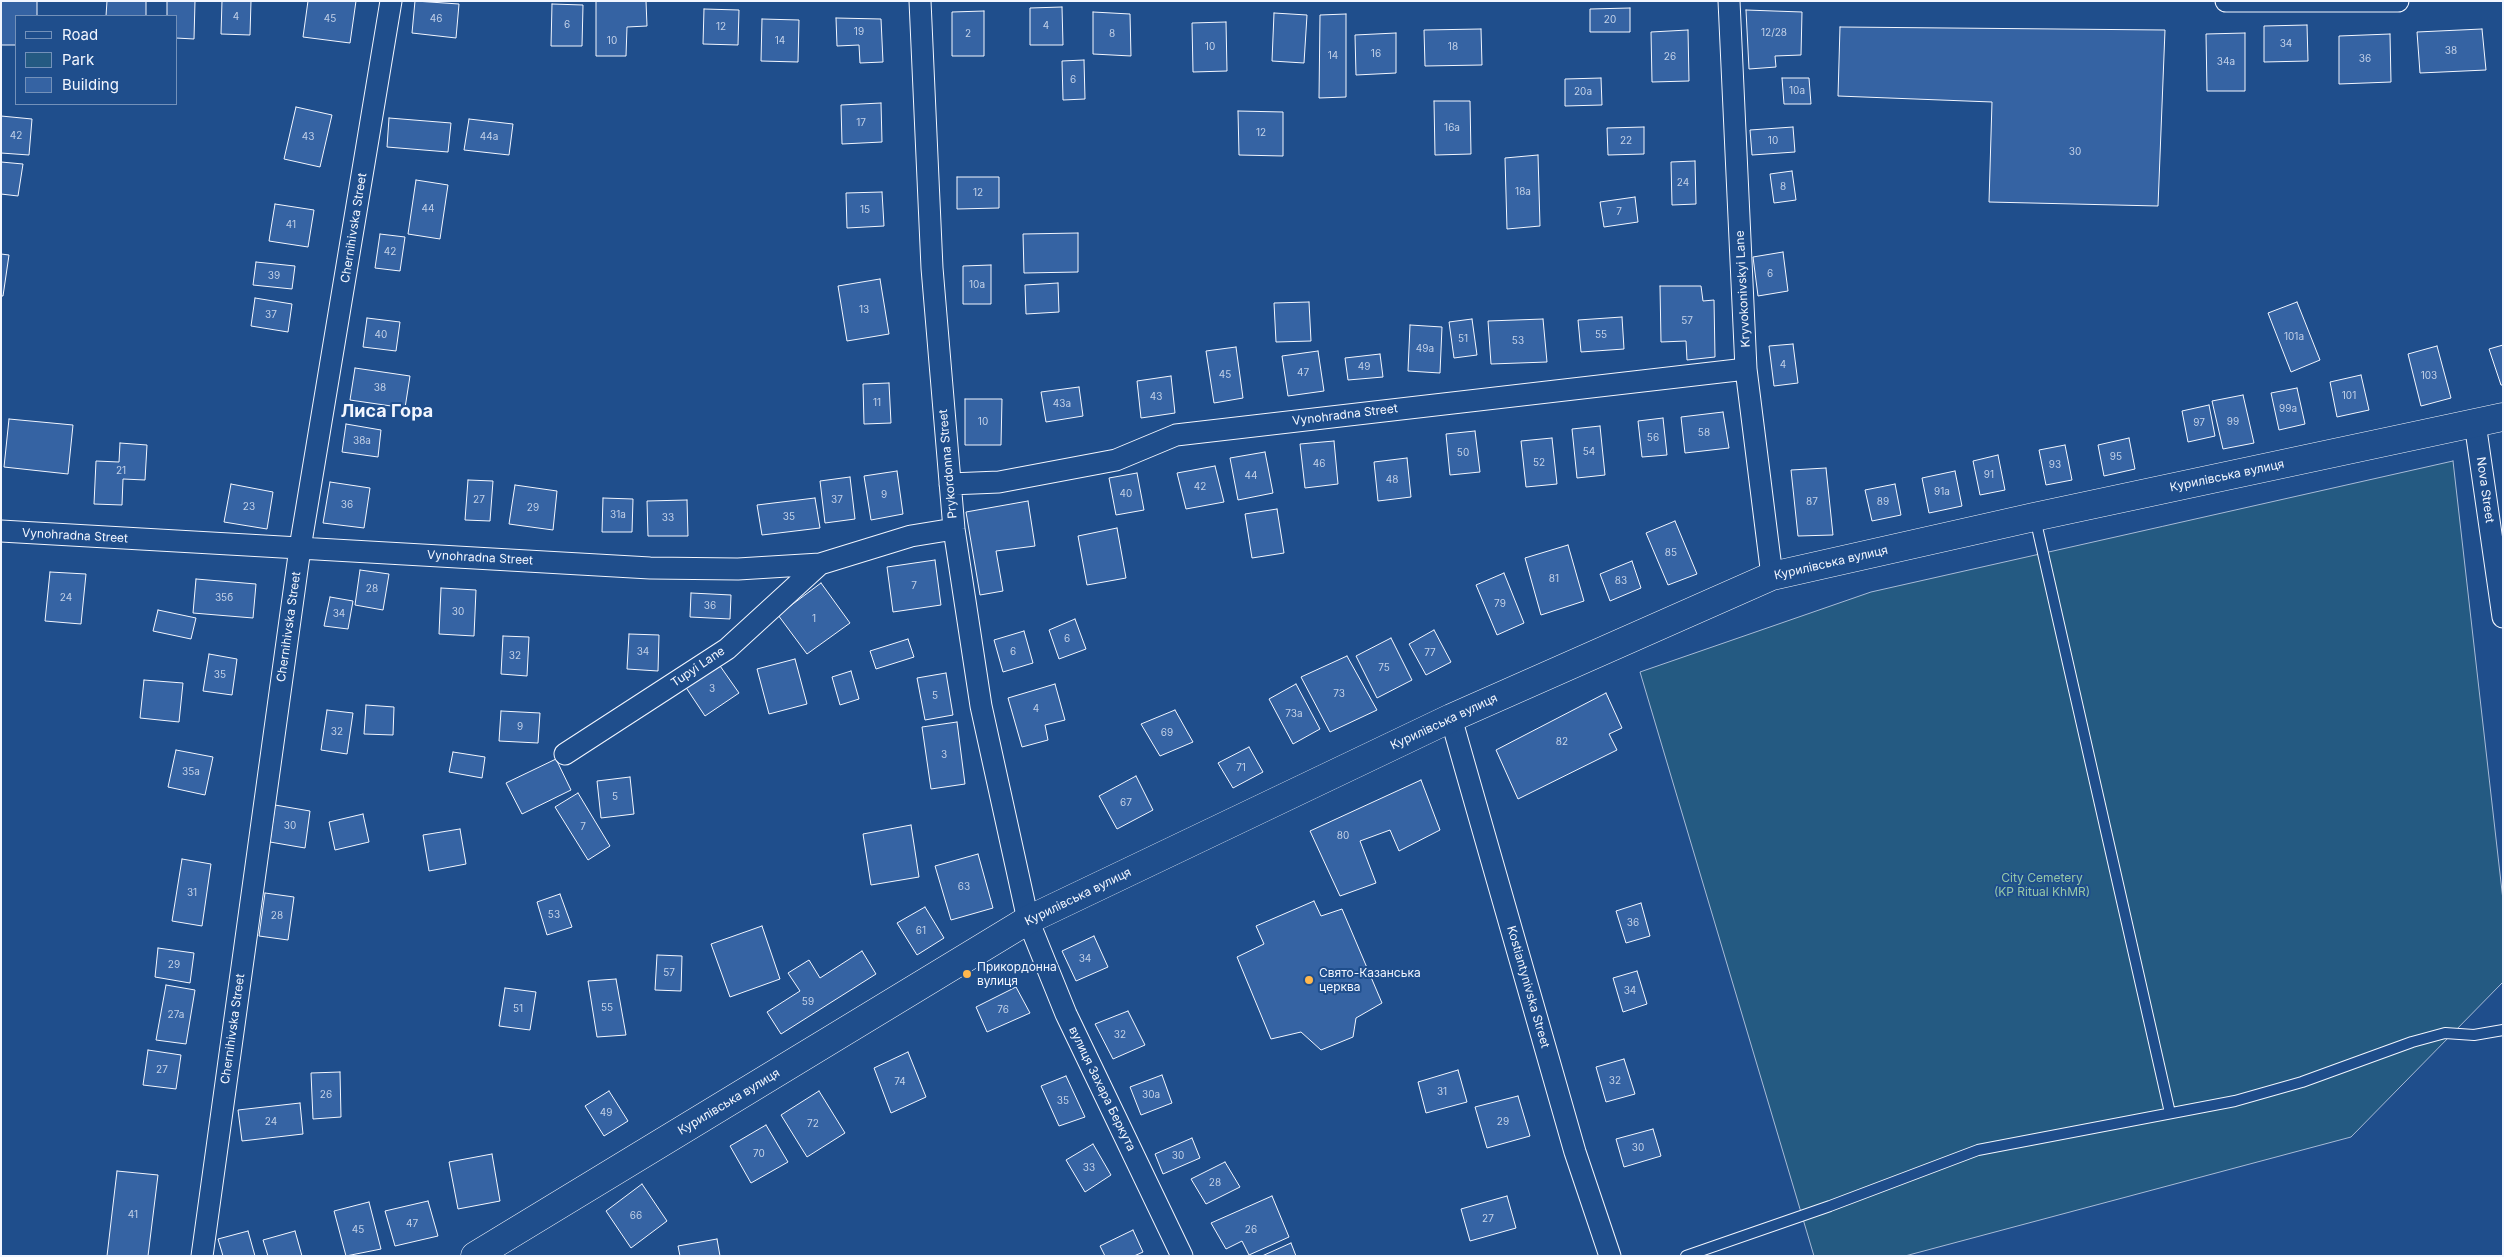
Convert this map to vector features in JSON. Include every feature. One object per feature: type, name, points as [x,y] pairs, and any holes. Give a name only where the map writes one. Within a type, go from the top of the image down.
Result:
[{"type":"main road","name":"Курилівська вулиця","points":[[475,1256],[1028,920],[1451,718],[1772,576],[2034,517],[2503,417]]},
{"type":"street","name":"Chernihivska Street","points":[[202,1256],[300,548],[391,1]]},
{"type":"street","name":"Prykordonna Street","points":[[920,1],[932,268],[954,529],[981,706],[1028,920]]},
{"type":"street","name":"Kryvokonivskyi Lane","points":[[1729,1],[1746,370],[1772,576]]},
{"type":"street","points":[[2226,1],[2398,1]]},
{"type":"street","name":"Vynohradna Street","points":[[950,484],[1000,482],[1116,460],[1176,435],[1746,370]]},
{"type":"street","name":"Nova Street","points":[[2475,423],[2503,617]]},
{"type":"street","name":"Vynohradna Street","points":[[1,532],[650,568],[738,569],[820,564],[911,536],[954,529]]},
{"type":"street","name":"Tupyi Lane","points":[[565,754],[726,648],[820,564]]},
{"type":"street","name":"Kostiantynivska Street","points":[[1451,718],[1575,1152],[1610,1256]]},
{"type":"street","name":"вулиця Захара Беркута","points":[[1028,920],[1066,1014],[1182,1256]]},
{"type":"lane","points":[[2034,517],[2170,1113]]},
{"type":"lane","points":[[1686,1256],[1830,1206],[1978,1150],[2235,1101],[2302,1082],[2412,1042],[2445,1033],[2474,1036],[2503,1030]]},
{"type":"green space","name":"City Cemetery (KP Ritual KhMR)","points":[[2453,461],[2503,900],[2503,982],[2351,1137],[1905,1256],[1814,1256],[1640,672],[1871,592]]},
{"type":"building","points":[[1,1],[37,1],[37,15],[15,15],[15,45],[1,45]]},
{"type":"building","points":[[107,1],[146,1],[146,15],[106,15]]},
{"type":"building","points":[[167,1],[195,1],[194,39],[178,38],[178,15],[167,15]]},
{"type":"building","points":[[222,1],[251,1],[250,35],[221,34]]},
{"type":"building","points":[[308,1],[356,1],[350,43],[303,37]]},
{"type":"building","points":[[415,1],[459,4],[456,38],[412,33]]},
{"type":"building","points":[[596,1],[646,1],[647,26],[627,27],[626,56],[596,56]]},
{"type":"building","points":[[552,4],[583,5],[582,46],[551,46]]},
{"type":"building","points":[[1062,7],[1063,45],[1030,45],[1030,8]]},
{"type":"building","points":[[1630,8],[1630,32],[1590,32],[1590,9]]},
{"type":"building","points":[[704,9],[739,10],[738,45],[703,44]]},
{"type":"building","points":[[1746,10],[1802,12],[1801,55],[1775,56],[1776,67],[1749,69]]},
{"type":"building","points":[[984,11],[984,56],[952,56],[952,12]]},
{"type":"building","points":[[1093,12],[1130,14],[1131,56],[1093,54]]},
{"type":"building","points":[[1274,13],[1307,15],[1304,63],[1272,61]]},
{"type":"building","points":[[1346,14],[1346,97],[1319,98],[1320,15]]},
{"type":"building","points":[[836,18],[881,19],[883,62],[860,63],[859,45],[837,46]]},
{"type":"building","points":[[762,19],[799,20],[798,62],[761,61]]},
{"type":"building","points":[[1226,22],[1227,71],[1193,72],[1192,23]]},
{"type":"building","points":[[2307,25],[2308,61],[2264,62],[2264,26]]},
{"type":"building","points":[[1840,27],[2165,30],[2158,206],[1989,202],[1992,102],[1838,96]]},
{"type":"building","points":[[1481,29],[1482,65],[1425,66],[1424,30]]},
{"type":"building","points":[[2482,29],[2486,70],[2420,73],[2417,32]]},
{"type":"building","points":[[1688,30],[1689,81],[1652,82],[1651,32]]},
{"type":"building","points":[[1396,33],[1396,73],[1356,75],[1355,35]]},
{"type":"building","points":[[2245,33],[2245,91],[2207,91],[2206,34]]},
{"type":"building","points":[[2390,34],[2391,82],[2339,84],[2339,36]]},
{"type":"building","points":[[1084,60],[1085,99],[1063,100],[1062,61]]},
{"type":"building","points":[[1601,78],[1602,105],[1565,106],[1565,79]]},
{"type":"building","points":[[1782,78],[1809,78],[1811,104],[1784,104]]},
{"type":"building","points":[[1434,101],[1470,101],[1471,154],[1435,155]]},
{"type":"building","points":[[881,103],[882,142],[842,144],[841,105]]},
{"type":"building","points":[[296,107],[332,115],[320,167],[284,159]]},
{"type":"building","points":[[1238,111],[1283,112],[1283,156],[1239,155]]},
{"type":"building","points":[[1,116],[32,119],[29,155],[1,153]]},
{"type":"building","points":[[389,118],[451,123],[448,152],[387,147]]},
{"type":"building","points":[[469,119],[513,124],[509,155],[464,150]]},
{"type":"building","points":[[1644,127],[1644,154],[1608,155],[1607,128]]},
{"type":"building","points":[[1793,127],[1795,152],[1752,155],[1750,130]]},
{"type":"building","points":[[1538,155],[1540,226],[1507,229],[1505,158]]},
{"type":"building","points":[[1695,161],[1696,204],[1672,205],[1671,162]]},
{"type":"building","points":[[1,162],[23,164],[18,196],[1,194]]},
{"type":"building","points":[[1792,171],[1796,200],[1774,203],[1770,174]]},
{"type":"building","points":[[957,177],[999,177],[999,208],[957,209]]},
{"type":"building","points":[[416,180],[448,185],[440,239],[408,234]]},
{"type":"building","points":[[882,192],[884,226],[847,228],[846,193]]},
{"type":"building","points":[[1635,197],[1638,222],[1604,227],[1600,202]]},
{"type":"building","points":[[275,204],[314,210],[308,247],[269,241]]},
{"type":"building","points":[[1078,233],[1078,272],[1024,273],[1023,234]]},
{"type":"building","points":[[380,234],[405,237],[400,271],[375,268]]},
{"type":"building","points":[[1783,252],[1788,291],[1758,296],[1753,257]]},
{"type":"building","points":[[1,254],[9,255],[3,296],[1,296]]},
{"type":"building","points":[[256,262],[295,266],[292,289],[253,285]]},
{"type":"building","points":[[991,265],[991,304],[963,304],[963,266]]},
{"type":"building","points":[[880,279],[889,334],[847,341],[838,286]]},
{"type":"building","points":[[1058,283],[1059,312],[1026,314],[1025,285]]},
{"type":"building","points":[[1660,286],[1701,286],[1703,301],[1714,300],[1715,357],[1687,360],[1686,341],[1661,342]]},
{"type":"building","points":[[255,298],[292,304],[288,332],[251,326]]},
{"type":"building","points":[[1309,302],[1311,341],[1276,342],[1274,303]]},
{"type":"building","points":[[2297,302],[2320,360],[2291,372],[2268,313]]},
{"type":"building","points":[[1622,317],[1624,349],[1581,352],[1578,320]]},
{"type":"building","points":[[367,318],[400,322],[396,351],[363,347]]},
{"type":"building","points":[[1472,319],[1477,355],[1454,358],[1449,322]]},
{"type":"building","points":[[1543,319],[1547,362],[1491,364],[1488,321]]},
{"type":"building","points":[[1410,325],[1442,327],[1440,373],[1408,371]]},
{"type":"building","points":[[1793,344],[1798,383],[1774,386],[1769,346]]},
{"type":"building","points":[[2503,345],[2503,385],[2501,385],[2489,349]]},
{"type":"building","points":[[2437,346],[2451,398],[2421,406],[2408,354]]},
{"type":"building","points":[[1236,347],[1243,398],[1214,403],[1206,351]]},
{"type":"building","points":[[1318,351],[1324,391],[1288,396],[1282,356]]},
{"type":"building","points":[[1380,354],[1383,377],[1348,380],[1345,358]]},
{"type":"building","points":[[355,368],[410,376],[405,408],[350,400]]},
{"type":"building","points":[[2361,375],[2369,410],[2337,417],[2330,382]]},
{"type":"building","points":[[1171,376],[1175,413],[1141,418],[1137,381]]},
{"type":"building","points":[[889,383],[891,423],[864,424],[863,384]]},
{"type":"building","points":[[1079,387],[1083,416],[1046,422],[1041,392]]},
{"type":"building","points":[[2297,388],[2305,424],[2279,430],[2271,393]]},
{"type":"building","points":[[2243,395],[2254,443],[2223,449],[2212,401]]},
{"type":"building","points":[[965,399],[1002,399],[1001,445],[965,445]]},
{"type":"building","points":[[2209,405],[2215,436],[2188,442],[2182,411]]},
{"type":"building","points":[[1723,412],[1729,448],[1685,453],[1681,417]]},
{"type":"building","points":[[1663,418],[1667,455],[1642,457],[1638,421]]},
{"type":"building","points":[[9,419],[73,425],[68,474],[4,467]]},
{"type":"building","points":[[346,424],[381,430],[378,457],[342,452]]},
{"type":"building","points":[[1600,426],[1605,475],[1577,478],[1572,429]]},
{"type":"building","points":[[1475,431],[1480,472],[1450,475],[1446,434]]},
{"type":"building","points":[[1552,438],[1557,484],[1526,487],[1521,441]]},
{"type":"building","points":[[2129,438],[2135,469],[2104,476],[2098,445]]},
{"type":"building","points":[[1334,441],[1338,484],[1305,488],[1300,444]]},
{"type":"building","points":[[120,443],[147,445],[145,480],[123,479],[122,505],[94,504],[96,461],[119,462]]},
{"type":"building","points":[[2065,445],[2072,480],[2046,485],[2039,450]]},
{"type":"building","points":[[1265,452],[1273,493],[1238,500],[1230,458]]},
{"type":"building","points":[[1998,455],[2005,490],[1980,495],[1973,461]]},
{"type":"building","points":[[1407,458],[1411,497],[1378,501],[1374,462]]},
{"type":"building","points":[[1215,466],[1224,502],[1186,509],[1177,473]]},
{"type":"building","points":[[1826,468],[1833,535],[1798,536],[1791,470]]},
{"type":"building","points":[[897,471],[903,514],[871,520],[864,476]]},
{"type":"building","points":[[1955,471],[1962,506],[1929,513],[1922,478]]},
{"type":"building","points":[[1137,473],[1144,510],[1116,515],[1109,478]]},
{"type":"building","points":[[850,477],[855,519],[825,523],[820,481]]},
{"type":"building","points":[[468,480],[493,481],[490,521],[465,520]]},
{"type":"building","points":[[330,482],[370,488],[364,528],[323,523]]},
{"type":"building","points":[[231,484],[273,492],[267,529],[224,522]]},
{"type":"building","points":[[1895,484],[1901,515],[1872,521],[1865,490]]},
{"type":"building","points":[[515,485],[557,491],[553,530],[509,524]]},
{"type":"building","points":[[603,498],[633,499],[632,532],[602,532]]},
{"type":"building","points":[[815,498],[820,528],[762,535],[757,505]]},
{"type":"building","points":[[687,500],[688,536],[648,536],[647,501]]},
{"type":"building","points":[[1028,501],[1035,546],[996,551],[1003,591],[980,595],[966,512]]},
{"type":"building","points":[[1277,509],[1284,553],[1252,558],[1245,514]]},
{"type":"building","points":[[1675,521],[1697,574],[1668,585],[1646,533]]},
{"type":"building","points":[[1117,528],[1126,578],[1087,585],[1078,536]]},
{"type":"building","points":[[1568,545],[1584,601],[1541,615],[1525,558]]},
{"type":"building","points":[[935,560],[941,605],[893,612],[887,567]]},
{"type":"building","points":[[1632,561],[1641,588],[1610,601],[1600,574]]},
{"type":"building","points":[[360,570],[389,574],[383,610],[355,605]]},
{"type":"building","points":[[50,572],[86,574],[81,624],[45,621]]},
{"type":"building","points":[[1504,573],[1524,623],[1497,635],[1476,585]]},
{"type":"building","points":[[196,579],[256,584],[253,618],[193,613]]},
{"type":"building","points":[[821,583],[850,623],[807,654],[778,615]]},
{"type":"building","points":[[441,588],[476,590],[474,636],[439,634]]},
{"type":"building","points":[[691,593],[731,595],[730,619],[690,617]]},
{"type":"building","points":[[330,597],[353,601],[348,629],[324,626]]},
{"type":"building","points":[[158,610],[196,618],[191,639],[153,631]]},
{"type":"building","points":[[1075,619],[1086,649],[1059,659],[1049,630]]},
{"type":"building","points":[[1434,630],[1451,662],[1426,675],[1409,644]]},
{"type":"building","points":[[1024,631],[1033,663],[1003,672],[994,640]]},
{"type":"building","points":[[629,634],[659,635],[658,671],[627,669]]},
{"type":"building","points":[[503,636],[529,637],[527,676],[501,674]]},
{"type":"building","points":[[1391,638],[1412,680],[1377,698],[1356,656]]},
{"type":"building","points":[[908,639],[914,657],[876,669],[870,651]]},
{"type":"building","points":[[209,654],[237,659],[232,695],[203,691]]},
{"type":"building","points":[[1347,656],[1377,710],[1330,732],[1301,677]]},
{"type":"building","points":[[795,659],[807,704],[769,714],[757,669]]},
{"type":"building","points":[[718,663],[739,693],[705,716],[685,686]]},
{"type":"building","points":[[851,671],[859,699],[840,705],[832,677]]},
{"type":"building","points":[[946,673],[953,715],[925,720],[917,678]]},
{"type":"building","points":[[144,680],[183,683],[179,722],[140,718]]},
{"type":"building","points":[[1055,684],[1065,720],[1045,725],[1048,740],[1022,747],[1008,698]]},
{"type":"building","points":[[1296,684],[1320,729],[1293,744],[1269,699]]},
{"type":"building","points":[[1606,693],[1622,728],[1609,734],[1617,750],[1518,799],[1496,750]]},
{"type":"building","points":[[366,705],[394,707],[393,735],[364,734]]},
{"type":"building","points":[[327,710],[353,713],[347,754],[321,750]]},
{"type":"building","points":[[1175,710],[1193,742],[1160,756],[1141,724]]},
{"type":"building","points":[[501,711],[540,713],[538,743],[499,741]]},
{"type":"building","points":[[957,722],[965,784],[931,789],[922,727]]},
{"type":"building","points":[[1249,747],[1263,772],[1233,788],[1218,763]]},
{"type":"building","points":[[176,750],[213,757],[205,795],[168,787]]},
{"type":"building","points":[[453,752],[485,757],[482,778],[449,772]]},
{"type":"building","points":[[556,759],[571,790],[522,814],[506,783]]},
{"type":"building","points":[[1136,776],[1153,810],[1117,829],[1099,796]]},
{"type":"building","points":[[630,777],[634,814],[601,818],[597,781]]},
{"type":"building","points":[[1421,780],[1440,830],[1399,851],[1390,830],[1360,841],[1376,883],[1340,896],[1310,831]]},
{"type":"building","points":[[578,793],[610,846],[588,860],[555,807]]},
{"type":"building","points":[[275,805],[310,811],[305,848],[270,842]]},
{"type":"building","points":[[363,814],[369,842],[335,850],[329,822]]},
{"type":"building","points":[[911,825],[919,877],[871,885],[863,834]]},
{"type":"building","points":[[460,829],[466,864],[429,871],[423,835]]},
{"type":"building","points":[[978,854],[993,908],[951,920],[935,866]]},
{"type":"building","points":[[182,859],[211,864],[202,926],[172,921]]},
{"type":"building","points":[[265,893],[294,897],[288,940],[259,936]]},
{"type":"building","points":[[560,894],[572,927],[547,935],[537,902]]},
{"type":"building","name":"Свято-Казанська церква","points":[[1314,901],[1321,916],[1342,909],[1382,1003],[1356,1018],[1353,1037],[1321,1050],[1301,1032],[1271,1039],[1237,957],[1264,944],[1256,926]]},
{"type":"building","points":[[1641,903],[1650,936],[1626,943],[1616,911]]},
{"type":"building","points":[[925,907],[944,938],[917,955],[897,923]]},
{"type":"building","points":[[762,926],[780,979],[730,997],[711,944]]},
{"type":"building","points":[[1094,936],[1108,967],[1076,981],[1062,951]]},
{"type":"building","points":[[158,948],[194,953],[190,983],[155,977]]},
{"type":"building","points":[[862,951],[876,974],[781,1034],[767,1012],[800,991],[788,973],[809,960],[820,978]]},
{"type":"building","points":[[657,955],[682,956],[681,991],[655,990]]},
{"type":"building","points":[[1637,971],[1647,1004],[1623,1012],[1613,978]]},
{"type":"building","points":[[616,979],[626,1035],[597,1037],[588,981]]},
{"type":"building","points":[[166,985],[195,990],[186,1044],[156,1040]]},
{"type":"building","points":[[1016,987],[1030,1013],[987,1032],[976,1007]]},
{"type":"building","points":[[505,988],[536,992],[530,1030],[499,1026]]},
{"type":"building","points":[[1128,1011],[1145,1045],[1113,1059],[1095,1024]]},
{"type":"building","points":[[148,1050],[181,1055],[176,1089],[143,1085]]},
{"type":"building","points":[[908,1052],[926,1097],[891,1113],[874,1068]]},
{"type":"building","points":[[1624,1059],[1635,1094],[1606,1102],[1596,1067]]},
{"type":"building","points":[[1458,1070],[1467,1102],[1426,1113],[1418,1082]]},
{"type":"building","points":[[340,1072],[341,1117],[313,1119],[311,1073]]},
{"type":"building","points":[[1162,1075],[1172,1103],[1141,1115],[1130,1087]]},
{"type":"building","points":[[1066,1076],[1085,1117],[1059,1126],[1041,1086]]},
{"type":"building","points":[[609,1091],[628,1121],[604,1136],[585,1106]]},
{"type":"building","points":[[819,1091],[845,1133],[807,1157],[781,1115]]},
{"type":"building","points":[[1518,1096],[1530,1136],[1487,1148],[1475,1107]]},
{"type":"building","points":[[300,1103],[303,1134],[242,1141],[238,1110]]},
{"type":"building","points":[[766,1125],[788,1162],[751,1183],[730,1146]]},
{"type":"building","points":[[1653,1129],[1661,1156],[1624,1167],[1616,1139]]},
{"type":"building","points":[[1192,1138],[1200,1158],[1163,1174],[1155,1154]]},
{"type":"building","points":[[1093,1144],[1111,1175],[1085,1192],[1066,1160]]},
{"type":"building","points":[[492,1154],[500,1201],[458,1209],[449,1162]]},
{"type":"building","points":[[1225,1162],[1240,1187],[1206,1204],[1191,1179]]},
{"type":"building","points":[[117,1171],[158,1175],[148,1256],[107,1256]]},
{"type":"building","points":[[642,1184],[667,1221],[631,1248],[606,1211]]},
{"type":"building","points":[[1272,1196],[1289,1237],[1249,1255],[1242,1241],[1226,1249],[1211,1223]]},
{"type":"building","points":[[1507,1196],[1516,1228],[1470,1241],[1461,1209]]},
{"type":"building","points":[[428,1201],[438,1236],[395,1246],[385,1211]]},
{"type":"building","points":[[369,1202],[381,1249],[346,1256],[334,1211]]},
{"type":"building","points":[[1133,1230],[1143,1252],[1134,1256],[1105,1256],[1100,1246]]},
{"type":"building","points":[[248,1231],[255,1256],[223,1256],[218,1239]]},
{"type":"building","points":[[295,1231],[302,1256],[268,1256],[263,1240]]},
{"type":"building","points":[[717,1239],[720,1256],[680,1256],[678,1246]]},
{"type":"building","points":[[1291,1243],[1296,1256],[1262,1256]]},
{"type":"place","name":"Прикордонна вулиця","points":[[967,974]]},
{"type":"place","name":"Свято-Казанська церква","points":[[1309,980]]},
{"type":"district","name":"Лиса Гора","points":[[387,412]]}]
